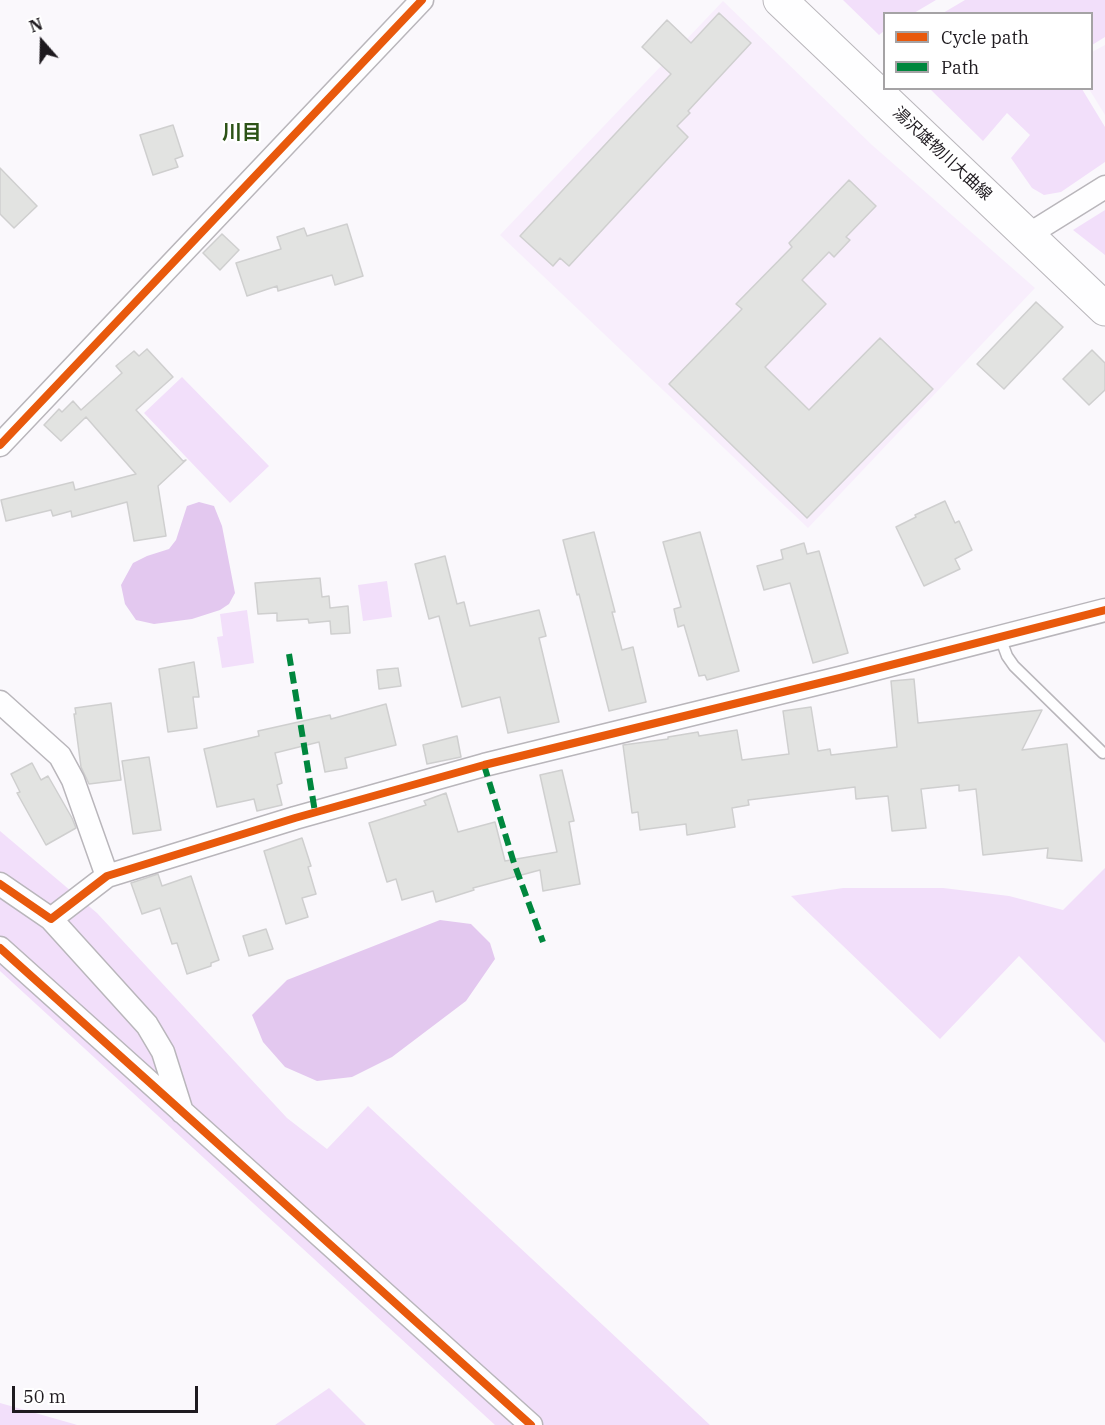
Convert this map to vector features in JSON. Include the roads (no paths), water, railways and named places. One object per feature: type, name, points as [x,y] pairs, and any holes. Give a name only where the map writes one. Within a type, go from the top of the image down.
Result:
[{"type":"main road","name":"湯沢雄物川大曲線","points":[[780,0],[1105,309]]},
{"type":"street","points":[[0,445],[422,0]]},
{"type":"street","points":[[1028,235],[1105,187]]},
{"type":"street","points":[[51,918],[107,876],[295,818],[484,765],[840,678],[1105,610]]},
{"type":"street","points":[[0,702],[60,756],[73,780],[107,876]]},
{"type":"street","points":[[0,884],[51,918],[147,1025],[163,1052],[182,1113]]},
{"type":"street","points":[[0,948],[531,1425]]},
{"type":"lane","points":[[1000,637],[1007,656],[1014,666],[1103,753]]},
{"type":"district","name":"川目","points":[[242,133]]}]
